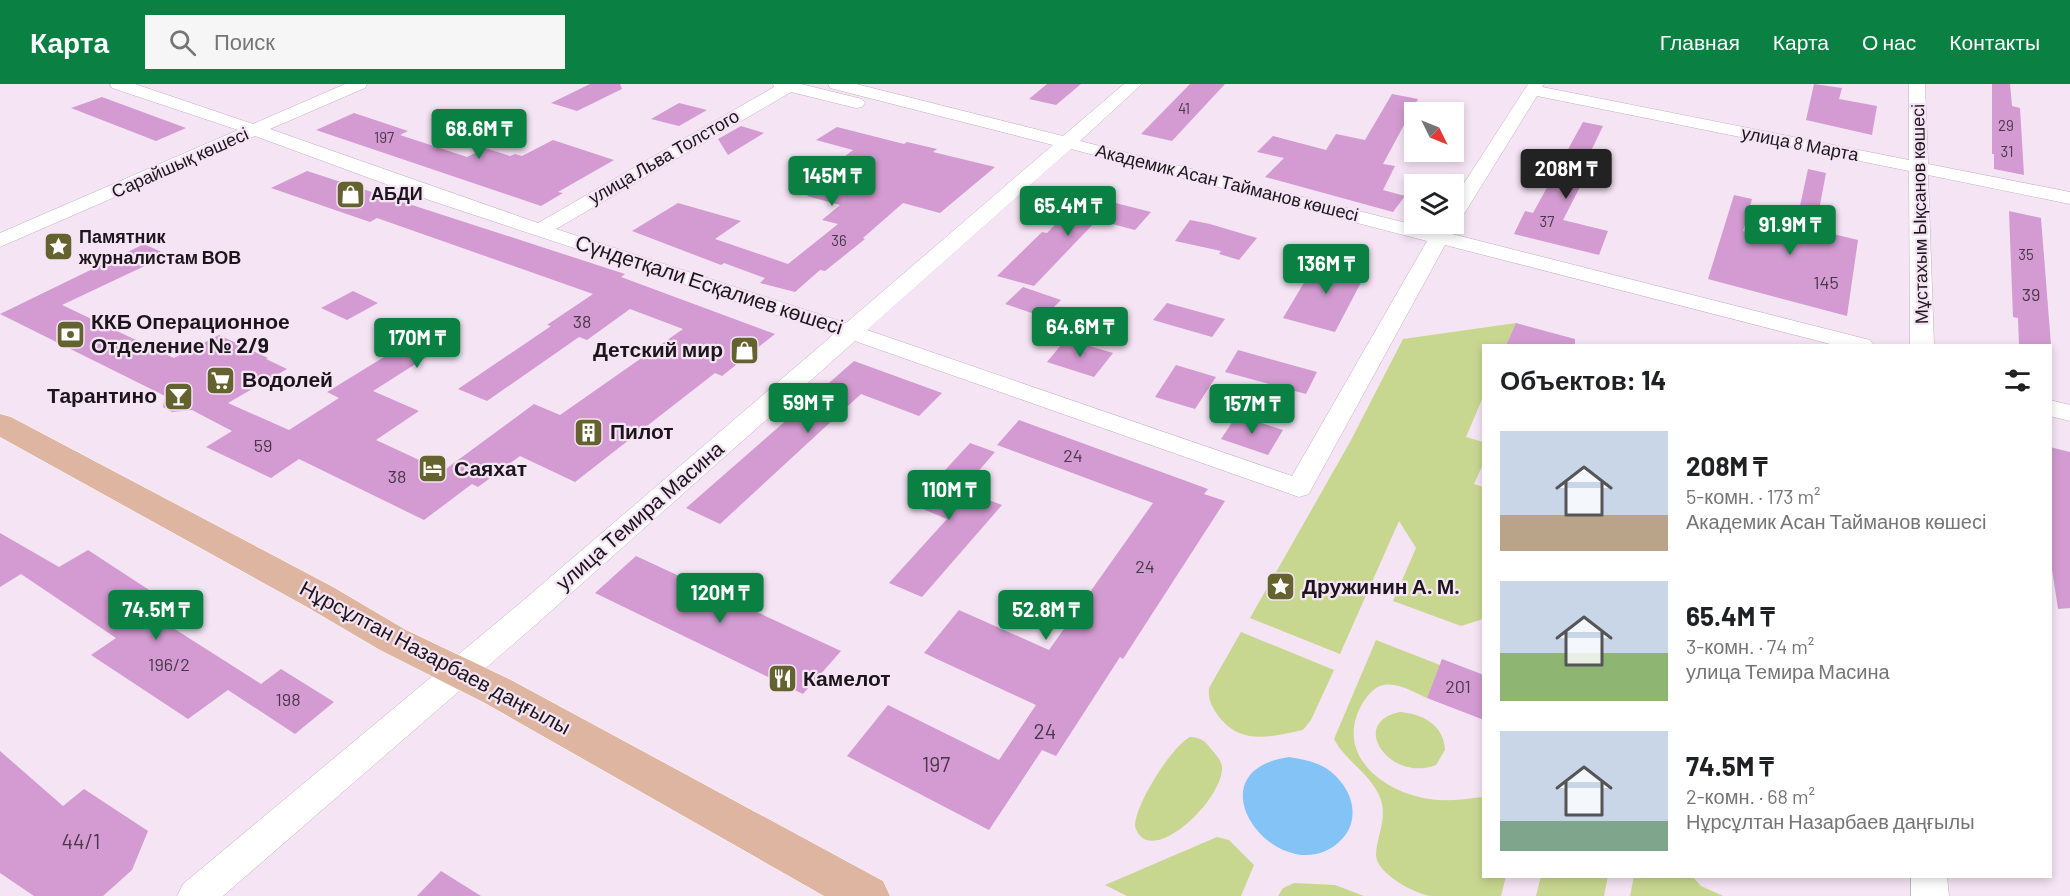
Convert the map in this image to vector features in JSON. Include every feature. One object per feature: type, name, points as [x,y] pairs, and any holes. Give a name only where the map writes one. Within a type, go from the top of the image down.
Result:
[{"type":"main road","name":"Нұрсұлтан Назарбаев даңғылы","points":[[0,424],[320,597],[393,640],[497,691],[867,896]]},
{"type":"street","name":"Сүндетқали Есқалиев көшесі","points":[[118,84],[255,130],[439,197],[541,229],[659,271],[852,332],[1299,488],[1439,236]]},
{"type":"street","name":"Сарайшық көшесі","points":[[0,241],[359,84]]},
{"type":"street","name":"Академик Асан Тайманов көшесі","points":[[836,84],[1061,148]]},
{"type":"street","name":"улица Темира Масина","points":[[196,896],[852,332],[1134,84]]},
{"type":"street","name":"Мұстахым Ықсанов көшесі","points":[[1917,84],[1922,344]]},
{"type":"street","name":"Академик Асан Тайманов көшесі","points":[[784,85],[1439,236],[1858,344]]},
{"type":"street","name":"улица Льва Толстого","points":[[541,229],[784,85]]},
{"type":"street","name":"улица 8 Марта","points":[[1533,87],[2070,198]]},
{"type":"street","points":[[1464,198],[1533,87]]},
{"type":"street","name":"Академик Асан Тайманов көшесі","points":[[1439,236],[1803,344]]},
{"type":"street","points":[[2052,394],[2070,398]]},
{"type":"street","points":[[2052,408],[2070,413]]},
{"type":"street","points":[[1929,878],[1930,896]]},
{"type":"green space","points":[[1516,323],[1506,344],[1482,344],[1482,399],[1466,437],[1482,442],[1482,466],[1474,484],[1482,487],[1482,619],[1461,626],[1393,601],[1416,548],[1399,521],[1340,654],[1250,618],[1350,442],[1403,339]]},
{"type":"green space","points":[[1241,632],[1334,670],[1311,720],[1303,730],[1268,736],[1245,735],[1226,724],[1215,711],[1210,699],[1209,688]]},
{"type":"green space","points":[[1376,640],[1440,665],[1427,698],[1406,688],[1389,684],[1380,686],[1370,693],[1361,706],[1355,724],[1354,740],[1359,755],[1368,768],[1395,788],[1429,799],[1456,800],[1482,797],[1482,878],[1506,878],[1501,896],[1425,895],[1389,875],[1377,861],[1376,854],[1383,814],[1381,800],[1372,783],[1345,755],[1334,739]]},
{"type":"green space","points":[[1400,712],[1424,718],[1431,722],[1441,734],[1445,750],[1436,765],[1419,768],[1404,766],[1391,759],[1381,749],[1376,738],[1377,727],[1384,718]]},
{"type":"green space","points":[[1190,737],[1203,740],[1221,762],[1220,780],[1212,796],[1184,826],[1169,836],[1154,841],[1143,838],[1135,826],[1147,791],[1173,752]]},
{"type":"green space","points":[[1217,837],[1229,840],[1254,865],[1241,896],[1127,896],[1105,885]]},
{"type":"green space","points":[[1540,878],[1608,878],[1604,896],[1536,896]]},
{"type":"green space","points":[[1634,878],[1694,878],[1701,886],[1723,896],[1630,896]]},
{"type":"green space","points":[[1294,883],[1335,885],[1364,896],[1278,896],[1283,888]]},
{"type":"water","points":[[1289,757],[1324,767],[1341,782],[1351,802],[1353,813],[1346,834],[1338,843],[1315,854],[1291,853],[1269,842],[1253,824],[1244,804],[1245,784],[1259,767]]},
{"type":"building","points":[[590,84],[620,84],[622,89],[577,111],[551,103]]},
{"type":"building","points":[[1047,84],[1081,84],[1056,105],[1029,99]]},
{"type":"building","points":[[1190,84],[1225,84],[1172,141],[1141,134]]},
{"type":"building","points":[[1814,84],[1842,88],[1839,99],[1877,106],[1872,135],[1806,120]]},
{"type":"building","points":[[1992,84],[2010,84],[2012,106],[2020,108],[2024,175],[1994,169]]},
{"type":"building","points":[[1392,94],[1418,99],[1416,102],[1404,102],[1404,125],[1383,164],[1395,166],[1383,190],[1404,196],[1393,212],[1265,177],[1284,158],[1257,152],[1273,136],[1326,150],[1336,134],[1365,140]]},
{"type":"building","points":[[102,97],[186,128],[156,141],[71,108]]},
{"type":"building","points":[[679,103],[707,110],[679,126],[651,119]]},
{"type":"building","points":[[354,113],[408,131],[400,135],[467,157],[485,148],[510,156],[515,154],[522,156],[553,140],[614,160],[558,192],[563,193],[541,206],[316,130]]},
{"type":"building","points":[[1583,122],[1603,126],[1591,151],[1598,152],[1563,220],[1608,231],[1599,255],[1514,234],[1525,211],[1533,213]]},
{"type":"building","points":[[741,126],[764,133],[728,155],[718,139]]},
{"type":"building","points":[[837,127],[904,144],[907,142],[937,149],[933,152],[995,167],[940,213],[903,203],[863,238],[865,239],[825,271],[820,270],[795,292],[760,283],[765,278],[724,263],[721,265],[632,231],[678,203],[741,221],[715,239],[788,264],[838,224],[822,220],[840,205],[807,196],[845,168],[834,165],[853,150],[816,140]]},
{"type":"building","points":[[1808,169],[1826,173],[1819,210],[1832,213],[1829,233],[1858,240],[1847,316],[1708,279],[1734,195],[1752,199],[1743,231],[1792,243]]},
{"type":"building","points":[[307,171],[625,274],[621,277],[775,334],[722,376],[715,373],[575,482],[520,456],[478,487],[472,484],[424,520],[299,459],[271,478],[206,447],[232,431],[192,410],[172,412],[163,407],[165,396],[0,314],[144,244],[168,255],[62,305],[174,358],[219,335],[268,358],[266,359],[287,369],[228,403],[289,430],[339,398],[327,392],[433,327],[458,337],[373,391],[419,411],[376,440],[443,471],[534,404],[560,415],[683,329],[630,309],[587,340],[579,337],[487,401],[458,389],[551,326],[547,325],[593,294],[377,218],[370,222],[271,188]]},
{"type":"building","points":[[1084,195],[1151,212],[1135,230],[1097,220],[1034,286],[997,276],[1042,232],[1047,233]]},
{"type":"building","points":[[2009,211],[2041,218],[2051,344],[2019,344],[2018,318],[2013,317]]},
{"type":"building","points":[[1190,220],[1257,238],[1239,260],[1219,254],[1221,251],[1175,241]]},
{"type":"building","points":[[1318,259],[1367,271],[1335,332],[1283,318]]},
{"type":"building","points":[[1023,287],[1061,300],[1044,317],[1005,304]]},
{"type":"building","points":[[353,291],[378,303],[347,320],[321,308]]},
{"type":"building","points":[[1167,303],[1225,319],[1212,337],[1153,320]]},
{"type":"building","points":[[1516,323],[1575,339],[1575,344],[1506,344]]},
{"type":"building","points":[[1066,339],[1113,353],[1094,377],[1047,362]]},
{"type":"building","points":[[1238,350],[1317,372],[1306,394],[1225,372]]},
{"type":"building","points":[[854,361],[942,393],[919,416],[861,394],[720,524],[686,508]]},
{"type":"building","points":[[1176,365],[1216,377],[1195,409],[1155,397]]},
{"type":"building","points":[[1237,415],[1283,430],[1268,455],[1221,439]]},
{"type":"building","points":[[1019,420],[1208,489],[1204,494],[1225,501],[1123,659],[1120,657],[1056,756],[1042,750],[989,830],[847,756],[888,705],[999,760],[1036,705],[924,653],[959,610],[1049,650],[1153,503],[997,445]]},
{"type":"building","points":[[970,443],[995,452],[962,490],[1002,505],[922,597],[889,583],[947,519],[913,505]]},
{"type":"building","points":[[2052,448],[2070,452],[2070,608],[2058,609],[2052,569]]},
{"type":"building","points":[[0,533],[59,567],[88,550],[169,603],[151,614],[261,684],[281,669],[334,702],[295,734],[228,690],[188,719],[91,655],[116,638],[21,574],[0,587]]},
{"type":"building","points":[[636,556],[841,651],[803,694],[595,593]]},
{"type":"building","points":[[1442,659],[1482,674],[1482,719],[1427,698]]},
{"type":"building","points":[[0,751],[63,806],[84,789],[148,831],[132,870],[103,896],[34,896],[0,873]]},
{"type":"building","points":[[441,871],[481,896],[417,896]]},
{"type":"place","name":"АБДИ","points":[[350,194]]},
{"type":"place","name":"Памятник журналистам ВОВ","points":[[58,247]]},
{"type":"place","name":"ККБ Операционное Отделение № 2/9","points":[[70,334]]},
{"type":"place","name":"Детский мир","points":[[744,350]]},
{"type":"place","name":"Водолей","points":[[221,380]]},
{"type":"place","name":"Тарантино","points":[[178,396]]},
{"type":"place","name":"Пилот","points":[[589,432]]},
{"type":"place","name":"Саяхат","points":[[433,469]]},
{"type":"place","name":"Дружинин А. М.","points":[[1281,587]]},
{"type":"place","name":"Камелот","points":[[782,679]]}]
